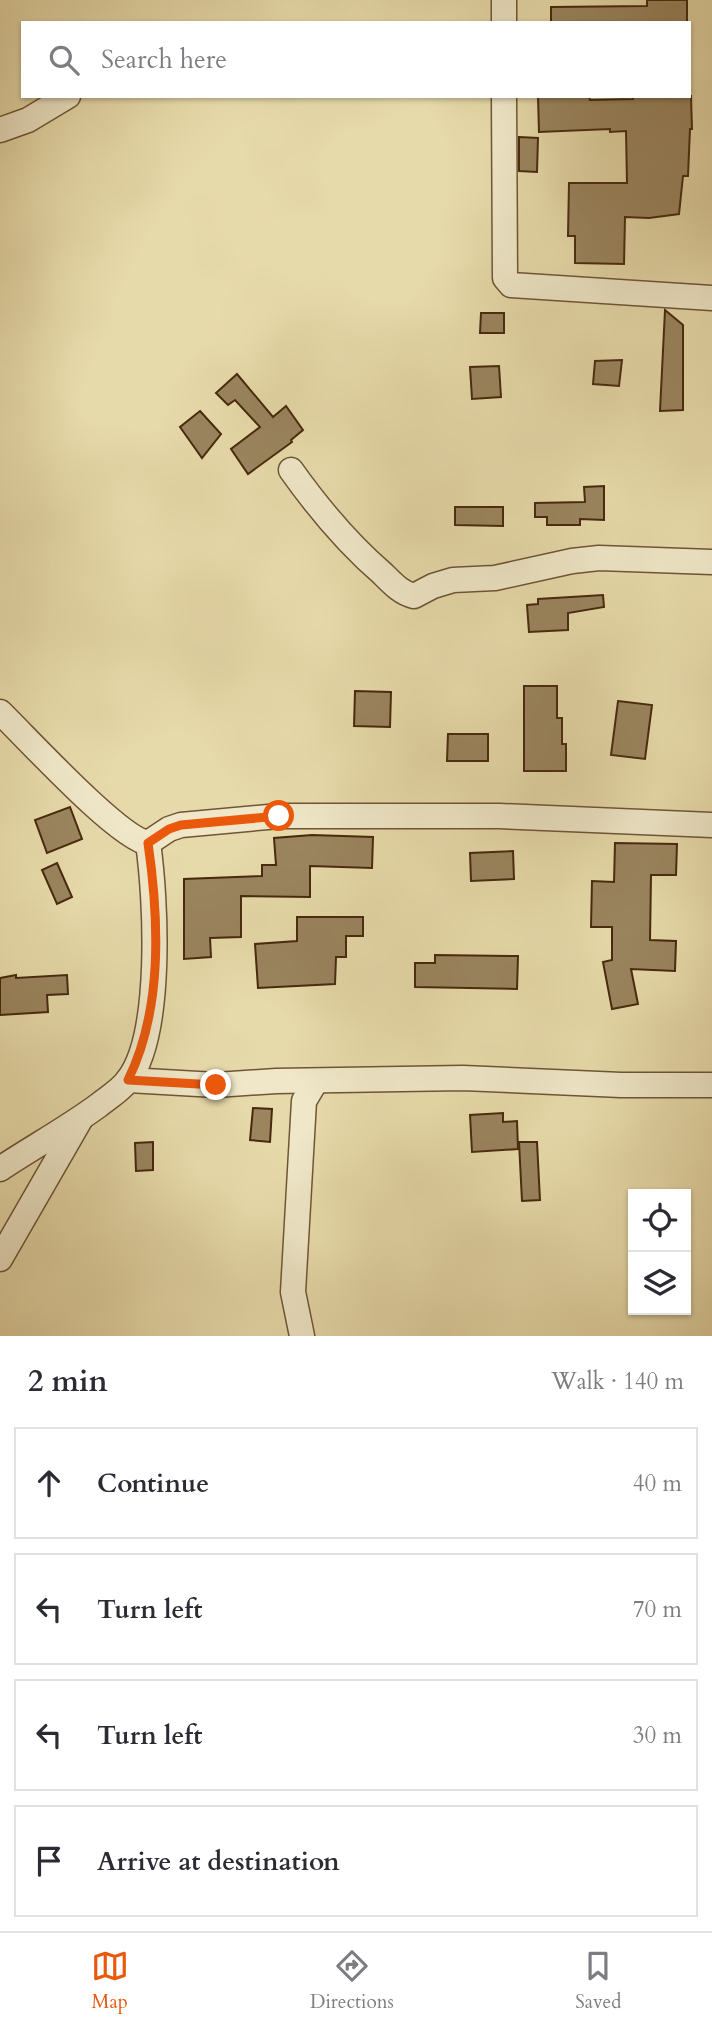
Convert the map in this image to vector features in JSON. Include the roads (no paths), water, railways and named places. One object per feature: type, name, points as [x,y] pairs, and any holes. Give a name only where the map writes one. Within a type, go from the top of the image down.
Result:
[{"type":"street","points":[[503,0],[503,21]]},
{"type":"street","points":[[0,130],[28,120],[65,98]]},
{"type":"street","points":[[504,98],[505,278],[510,285],[712,298]]},
{"type":"street","points":[[291,470],[321,511],[358,552],[401,590],[414,596],[453,580],[495,578],[572,561],[599,558],[712,562]]},
{"type":"street","points":[[0,712],[100,810],[141,842],[148,843],[169,829],[181,825],[279,816],[499,816],[712,825]]},
{"type":"street","points":[[0,1169],[81,1118],[128,1080],[142,1049],[150,1021],[156,931],[148,843]]},
{"type":"street","points":[[128,1080],[205,1085],[471,1078],[621,1085],[712,1085]]},
{"type":"street","points":[[302,1336],[293,1292],[304,1101],[316,1081]]},
{"type":"street","points":[[0,1259],[81,1118]]}]
